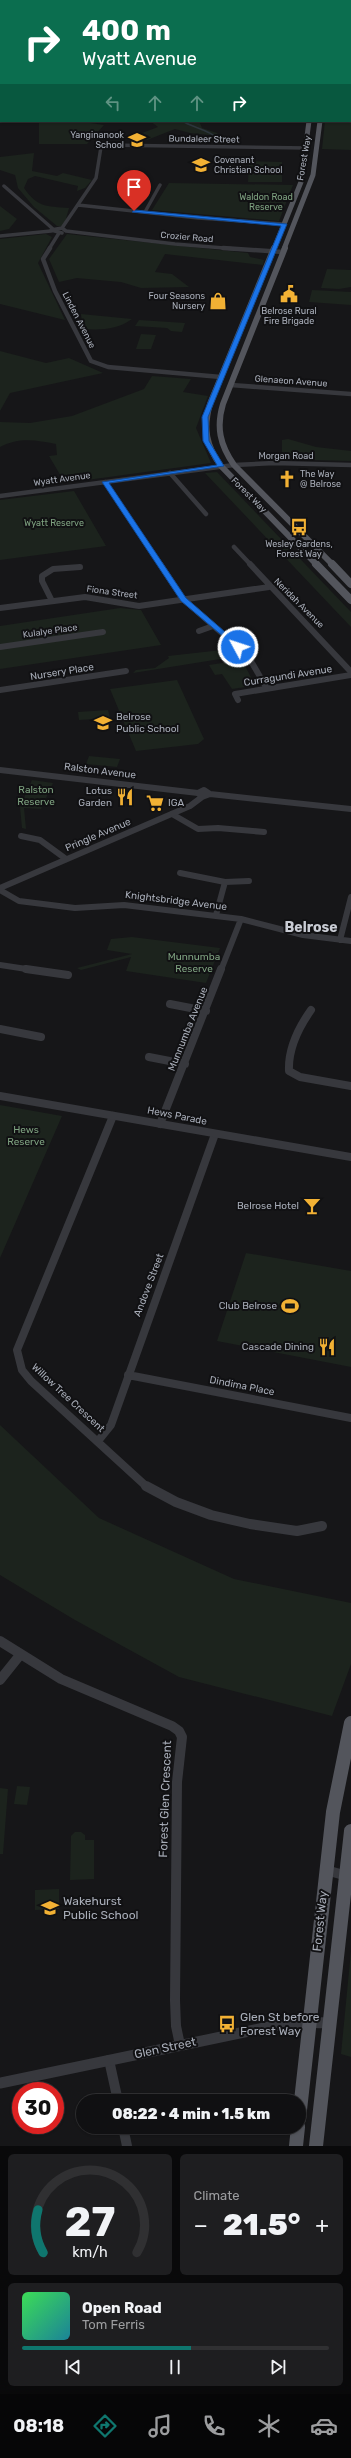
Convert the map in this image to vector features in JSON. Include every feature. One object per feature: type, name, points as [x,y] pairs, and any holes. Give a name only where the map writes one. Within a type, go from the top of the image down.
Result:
[{"type":"main road","name":"Forest Way","points":[[310,122],[301,182],[205,417],[205,433],[212,452],[221,466],[349,597]]},
{"type":"main road","name":"Forest Way","points":[[320,122],[313,175],[220,413],[218,431],[225,452],[234,465],[351,584]]},
{"type":"main road","points":[[227,361],[229,366],[225,382],[231,385]]},
{"type":"main road","points":[[210,404],[216,399],[221,388],[231,385]]},
{"type":"main road","name":"Forest Way","points":[[302,2094],[333,1812],[351,1723]]},
{"type":"main road","name":"Forest Way","points":[[316,2146],[348,1877],[351,1831]]},
{"type":"main road","points":[[296,2146],[297,2134]]},
{"type":"street","name":"Bundaleer Street","points":[[78,205],[96,178],[102,147],[114,145],[307,148]]},
{"type":"street","points":[[144,212],[160,184]]},
{"type":"street","points":[[4,186],[52,230],[59,233],[64,230],[78,205],[284,224]]},
{"type":"street","name":"Crozier Road","points":[[64,230],[175,244],[283,252]]},
{"type":"street","points":[[0,236],[64,230]]},
{"type":"street","name":"Linden Avenue","points":[[59,233],[43,259],[55,291],[91,361],[108,367],[221,377]]},
{"type":"street","name":"Glenaeon Avenue","points":[[231,385],[351,394]]},
{"type":"street","name":"Morgan Road","points":[[221,466],[274,463],[351,465]]},
{"type":"street","name":"Wyatt Avenue","points":[[0,496],[221,466]]},
{"type":"street","points":[[170,473],[206,514]]},
{"type":"street","points":[[105,482],[183,599],[248,656],[266,688]]},
{"type":"street","name":"Neridah Avenue","points":[[234,547],[269,587],[329,646],[351,672]]},
{"type":"street","points":[[52,601],[42,581],[42,576],[53,569],[80,567]]},
{"type":"street","name":"Fiona Street","points":[[0,608],[91,597],[135,606],[269,587]]},
{"type":"street","points":[[199,631],[213,626]]},
{"type":"street","name":"Kulalye Place","points":[[0,647],[103,632]]},
{"type":"street","name":"Nursery Place","points":[[0,690],[126,671]]},
{"type":"street","name":"Curragundi Avenue","points":[[238,700],[235,694],[351,675]]},
{"type":"street","name":"Ralston Avenue","points":[[0,770],[200,795],[210,794],[351,809]]},
{"type":"street","name":"Pringle Avenue","points":[[0,889],[195,804],[200,795]]},
{"type":"street","points":[[172,814],[198,829],[218,828],[264,832]]},
{"type":"street","points":[[20,836],[34,836],[45,842],[66,859]]},
{"type":"street","points":[[180,873],[225,882],[249,881]]},
{"type":"street","points":[[216,915],[225,882]]},
{"type":"street","name":"Knightsbridge Avenue","points":[[0,889],[19,901],[85,908],[124,904],[216,915],[259,922],[296,934],[351,941]]},
{"type":"street","points":[[340,940],[351,897]]},
{"type":"street","name":"Munnumba Avenue","points":[[160,1124],[185,1064],[241,919]]},
{"type":"street","points":[[0,965],[68,975]]},
{"type":"street","points":[[170,1004],[206,1010]]},
{"type":"street","points":[[311,1010],[304,1019],[289,1060],[289,1071],[300,1077],[351,1086]]},
{"type":"street","points":[[0,1030],[41,1037]]},
{"type":"street","points":[[149,1057],[185,1064]]},
{"type":"street","name":"Hews Parade","points":[[0,1096],[351,1157]]},
{"type":"street","name":"Willow Tree Crescent","points":[[113,1116],[17,1350],[22,1370],[31,1381],[146,1486],[176,1502],[211,1515],[297,1531],[322,1526]]},
{"type":"street","name":"Andove Street","points":[[98,1442],[111,1425],[215,1134]]},
{"type":"street","name":"Dindima Place","points":[[128,1375],[351,1418]]},
{"type":"street","name":"Forest Glen Crescent","points":[[0,1641],[20,1656],[114,1704],[172,1726],[179,1731],[182,1737],[177,1782],[175,2000],[176,2026],[180,2045]]},
{"type":"street","points":[[0,1680],[20,1656]]},
{"type":"street","points":[[326,1870],[348,1877]]},
{"type":"street","name":"Glen Street","points":[[0,2083],[292,2022],[311,2021],[330,2023]]},
{"type":"street","points":[[110,2060],[117,2094]]},
{"type":"street","points":[[124,2134],[127,2146]]},
{"type":"green space","points":[[27,122],[84,122],[104,125],[87,144],[39,144],[39,123]]},
{"type":"green space","points":[[151,122],[199,122],[202,128],[217,133],[219,136],[190,133],[175,129],[147,140],[145,138],[149,136],[142,133],[158,127]]},
{"type":"green space","points":[[325,122],[351,122],[351,150],[322,149]]},
{"type":"green space","points":[[34,153],[32,171],[57,176],[63,173],[92,180],[85,188],[77,191],[78,186],[35,176],[28,179],[24,188],[38,203],[48,206],[69,208],[64,226],[57,226],[34,207],[18,188],[15,175],[0,170],[0,157]]},
{"type":"green space","points":[[249,161],[282,162],[282,182],[248,182]]},
{"type":"green space","name":"Waldon Road Reserve","points":[[169,183],[293,185],[279,221],[152,210]]},
{"type":"green space","points":[[0,206],[17,219],[9,229],[0,231]]},
{"type":"green space","points":[[46,234],[52,237],[38,263],[65,320],[0,304],[0,239]]},
{"type":"green space","points":[[67,234],[248,253],[250,257],[264,260],[263,265],[165,254],[155,272],[172,274],[189,287],[141,288],[121,282],[77,278],[59,282],[49,259]]},
{"type":"green space","points":[[327,269],[351,270],[351,287],[339,289],[321,288]]},
{"type":"green space","points":[[312,290],[351,292],[351,305],[309,302]]},
{"type":"green space","points":[[81,314],[132,319],[115,327],[83,329]]},
{"type":"green space","points":[[139,320],[185,323],[182,332],[171,331],[167,328],[135,326]]},
{"type":"green space","points":[[141,334],[156,335],[151,349],[136,349]]},
{"type":"green space","points":[[0,351],[46,363],[69,358],[103,373],[10,393],[0,411]]},
{"type":"green space","points":[[152,376],[191,379],[183,392],[208,396],[196,428],[211,463],[65,483],[49,456],[57,455],[56,444],[28,440],[14,442],[0,447],[0,422],[30,423],[72,416],[144,389]]},
{"type":"green space","points":[[288,439],[316,447],[351,451],[351,461],[276,459],[282,452],[282,440]]},
{"type":"green space","points":[[217,472],[351,612],[351,627],[205,473]]},
{"type":"green space","name":"Wyatt Reserve","points":[[74,491],[106,546],[0,560],[0,500]]},
{"type":"green space","points":[[120,608],[141,610],[161,645],[0,669],[0,626]]},
{"type":"green space","points":[[231,649],[239,656],[133,673],[136,670],[155,668],[169,658],[168,656]]},
{"type":"green space","points":[[242,660],[254,683],[252,686],[232,689],[222,674],[215,675],[209,665]]},
{"type":"green space","points":[[177,680],[204,739],[198,744],[136,751],[110,689]]},
{"type":"green space","points":[[108,710],[110,718],[79,720],[78,712]]},
{"type":"green space","points":[[89,756],[120,759],[117,767],[86,764]]},
{"type":"green space","name":"Ralston Reserve","points":[[32,780],[53,783],[41,809],[24,808],[26,829],[22,828],[20,807]]},
{"type":"green space","name":"Munnumba Reserve","points":[[132,937],[220,948],[206,983],[126,971],[131,957],[81,970],[77,968],[132,954],[107,950],[111,939]]},
{"type":"green space","name":"Hews Reserve","points":[[0,1105],[62,1116],[0,1258]]},
{"type":"green space","name":"Club Belrose","points":[[246,1253],[351,1271],[351,1367],[217,1341]]},
{"type":"green space","points":[[0,1425],[99,1518],[234,1579],[351,1603],[351,1664],[332,1716],[179,1677],[75,1620],[0,1575]]},
{"type":"green space","points":[[17,1786],[30,1787],[27,1805],[14,1804]]},
{"type":"green space","points":[[0,1788],[8,1789],[3,1854],[0,1854]]},
{"type":"green space","points":[[75,1832],[81,1832],[85,1835],[85,1840],[94,1840],[94,1879],[70,1880],[71,1836]]},
{"type":"green space","points":[[59,1889],[59,1909],[35,1910],[35,1890]]},
{"type":"green space","points":[[351,1951],[351,2057],[341,2054]]},
{"type":"waterway","points":[[184,122],[208,132],[218,138],[221,142]]},
{"type":"place","name":"Yanginanook School","points":[[137,140]]},
{"type":"place","name":"Covenant Christian School","points":[[201,165]]},
{"type":"place","name":"Belrose Rural Fire Brigade","points":[[289,294]]},
{"type":"place","name":"Four Seasons Nursery","points":[[218,301]]},
{"type":"place","name":"The Way @ Belrose","points":[[287,479]]},
{"type":"place","name":"Wesley Gardens, Forest Way","points":[[299,527]]},
{"type":"place","name":"Belrose Public School","points":[[103,723]]},
{"type":"place","name":"Lotus Garden","points":[[125,797]]},
{"type":"place","name":"IGA","points":[[155,803]]},
{"type":"place","name":"Belrose Hotel","points":[[312,1206]]},
{"type":"place","name":"Club Belrose","points":[[290,1306]]},
{"type":"place","name":"Cascade Dining","points":[[327,1347]]},
{"type":"place","name":"Wakehurst Public School","points":[[50,1908]]},
{"type":"place","name":"Glen St before Forest Way","points":[[227,2024]]},
{"type":"district","name":"Belrose","points":[[311,927]]},
{"type":"route","points":[[134,211],[198,218],[284,224],[205,417],[204,423],[206,441],[221,466],[105,482],[135,524],[171,583],[183,599],[238,647]]}]
